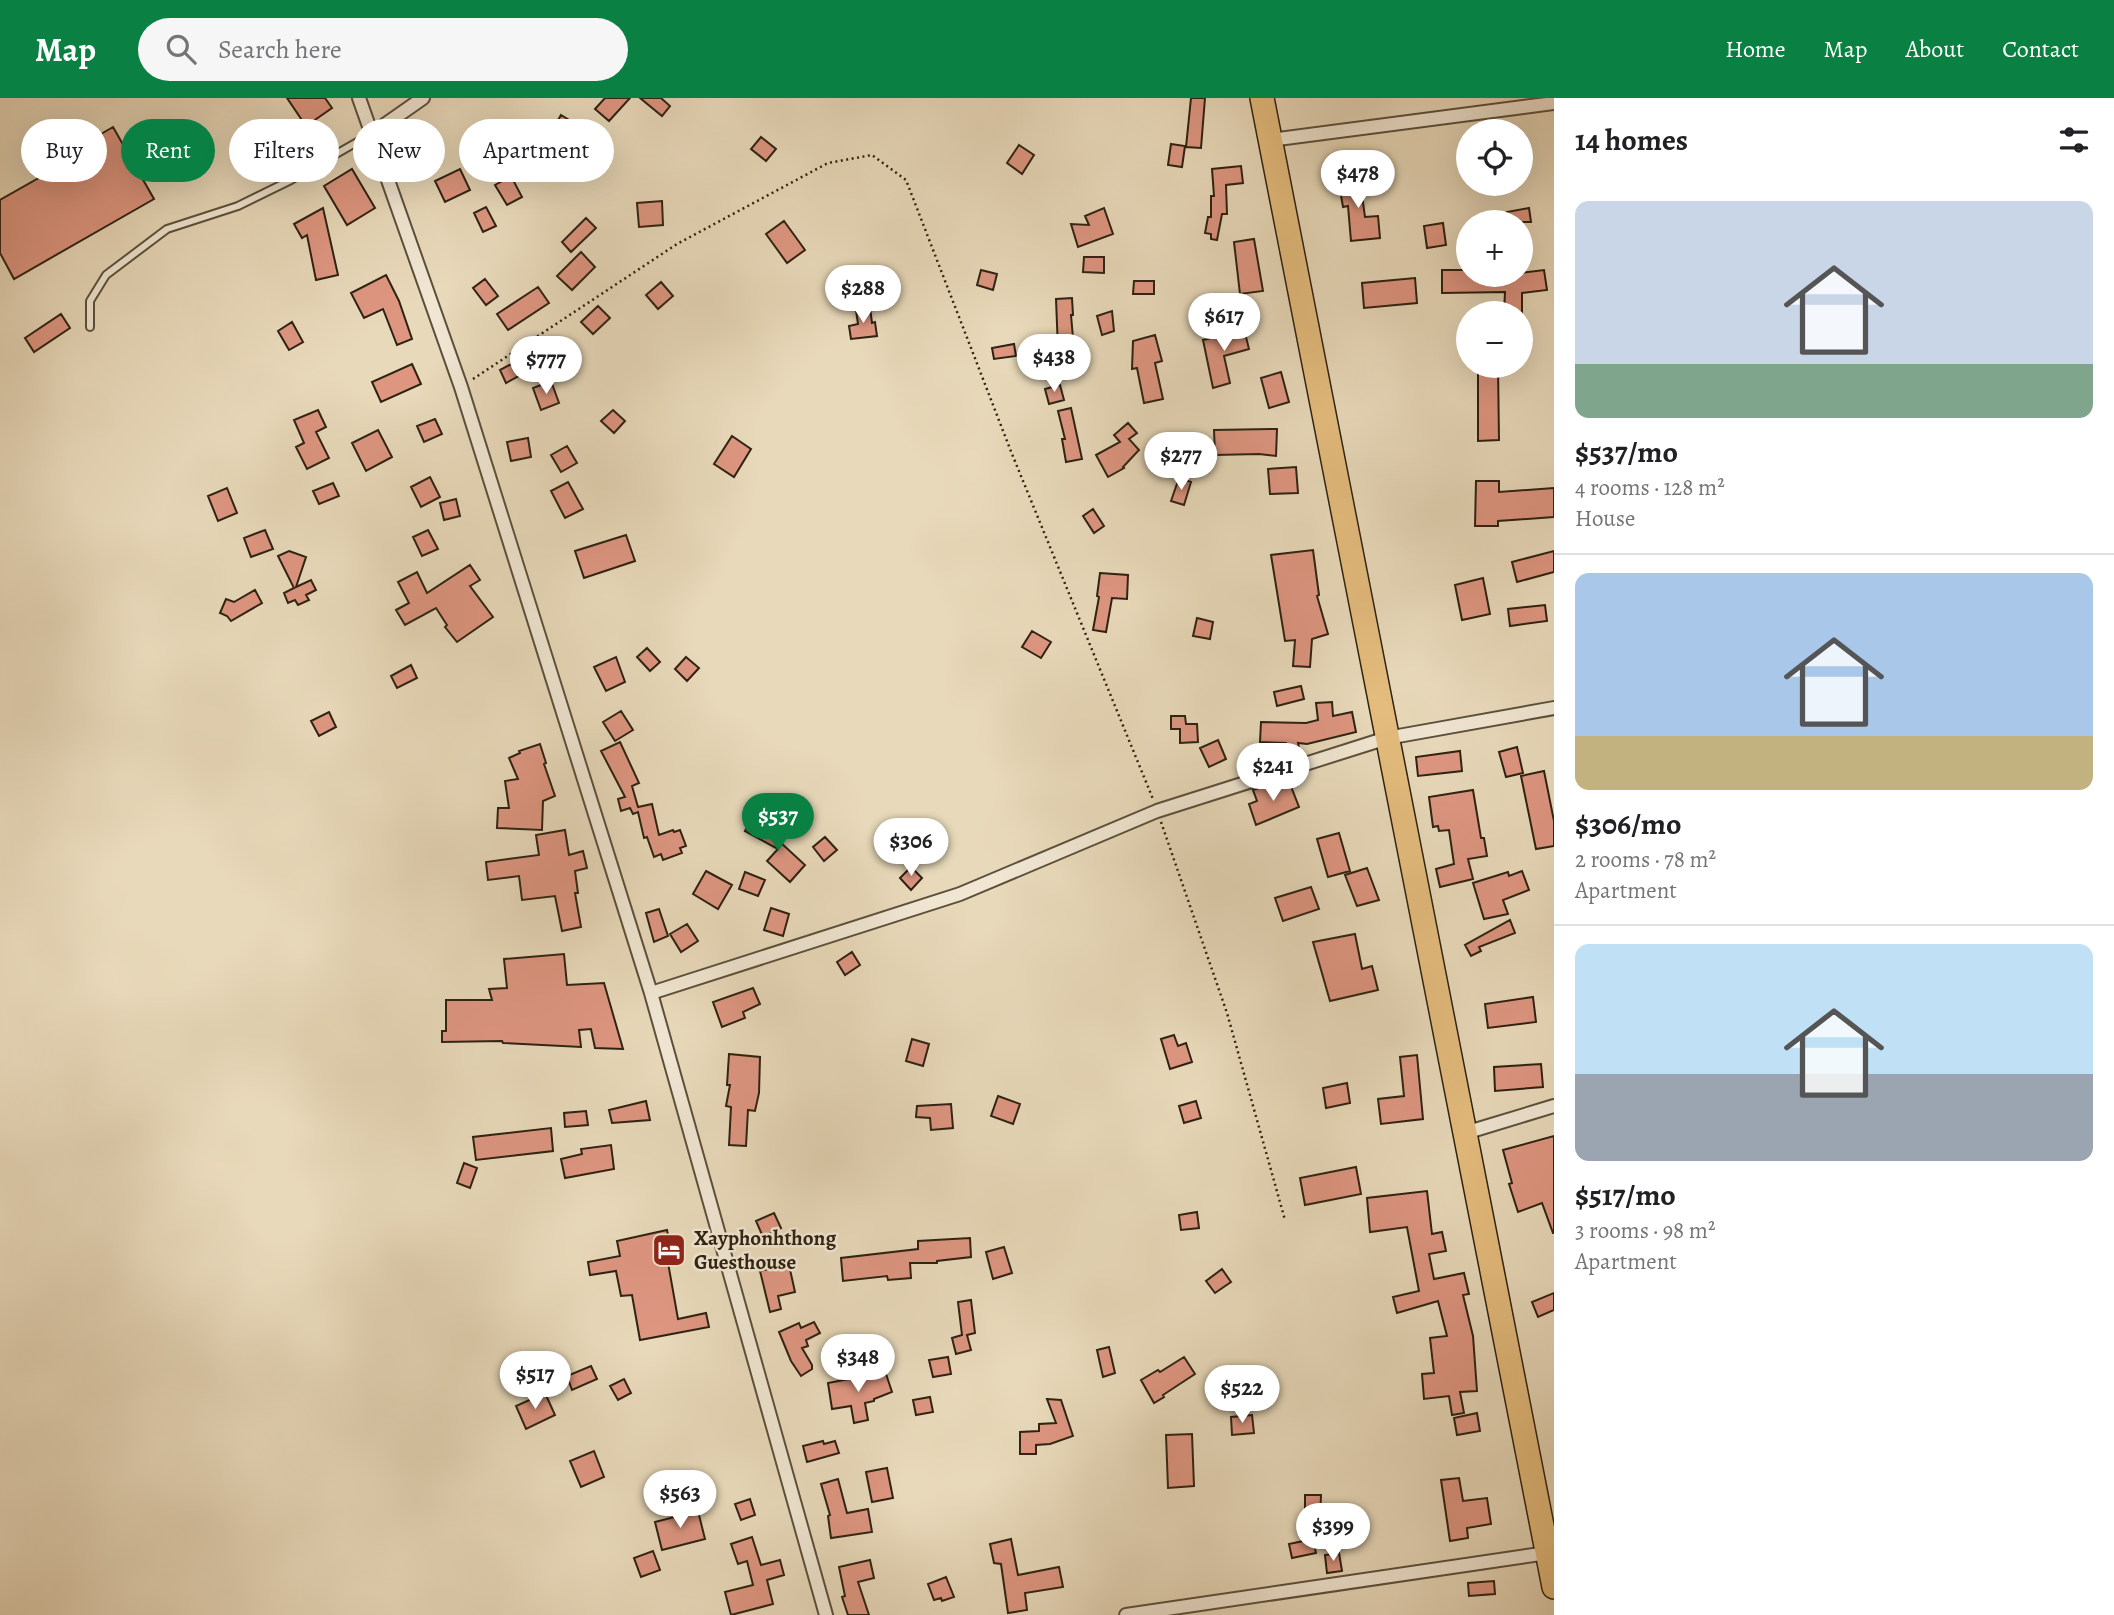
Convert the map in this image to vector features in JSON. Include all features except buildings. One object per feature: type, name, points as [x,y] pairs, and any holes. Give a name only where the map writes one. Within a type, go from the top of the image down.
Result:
[{"type":"highway","points":[[1262,98],[1551,1569]]},
{"type":"street","points":[[359,98],[367,119]]},
{"type":"street","points":[[393,119],[423,98]]},
{"type":"street","points":[[1270,140],[1554,103]]},
{"type":"street","points":[[390,182],[461,387],[650,993],[825,1615]]},
{"type":"street","points":[[650,993],[960,894],[1157,811],[1387,738],[1554,708]]},
{"type":"street","points":[[1465,1133],[1554,1106]]},
{"type":"street","points":[[1126,1615],[1551,1569]]},
{"type":"lane","points":[[90,327],[90,301],[106,275],[167,229],[238,206],[353,144]]},
{"type":"path","points":[[461,387],[677,244],[828,163],[872,155],[906,180],[1012,454],[1157,811],[1227,1013],[1285,1220]]},
{"type":"place","name":"Xayphonhthong Guesthouse","points":[[669,1250]]}]
